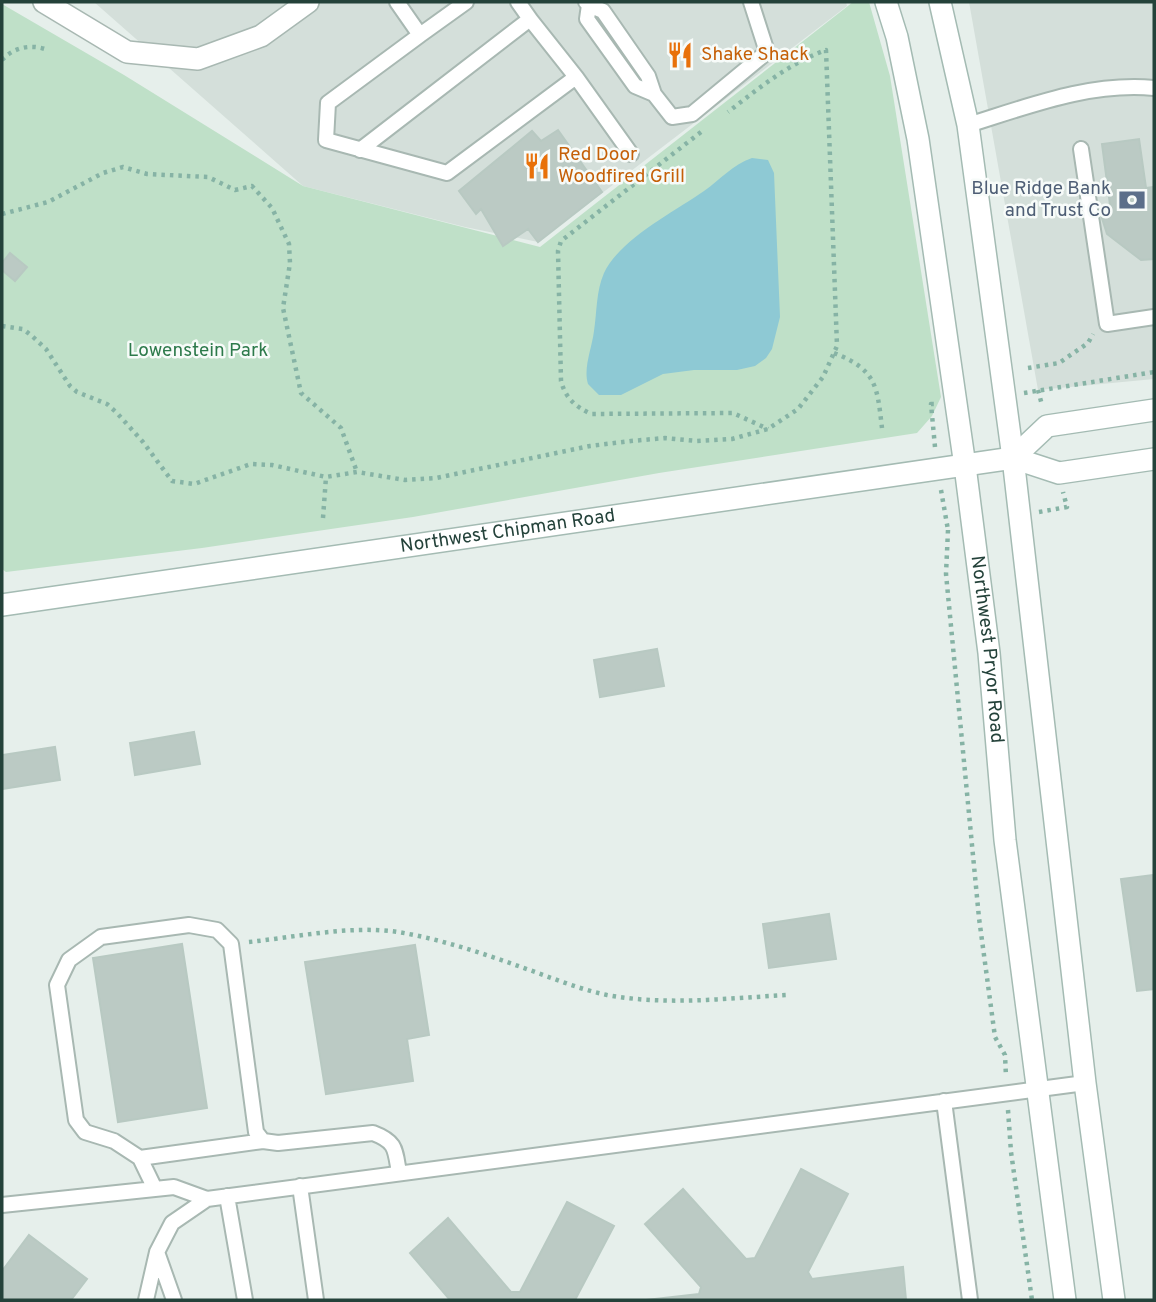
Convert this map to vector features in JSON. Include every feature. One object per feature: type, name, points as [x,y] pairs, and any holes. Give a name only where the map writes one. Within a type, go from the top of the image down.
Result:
[{"type":"main road","points":[[44,2],[127,52],[198,59],[261,36],[308,2]]},
{"type":"main road","name":"Northwest Pryor Road","points":[[886,2],[897,37],[918,139],[965,466],[989,653],[1005,840],[1065,1300]]},
{"type":"main road","points":[[940,2],[968,125],[1013,458],[1085,1083],[1114,1300]]},
{"type":"main road","points":[[1013,458],[1047,426],[1154,410]]},
{"type":"main road","name":"Northwest Chipman Road","points":[[2,605],[1013,458],[1059,473],[1154,459]]},
{"type":"lane","points":[[397,2],[421,35]]},
{"type":"lane","points":[[466,2],[328,103],[326,140],[447,173],[576,77]]},
{"type":"lane","points":[[518,2],[631,154]]},
{"type":"lane","points":[[587,3],[587,19],[635,86],[654,94],[672,117],[692,114],[767,52],[753,8]]},
{"type":"lane","points":[[360,150],[530,19]]},
{"type":"lane","points":[[968,125],[1064,95],[1134,86],[1154,88]]},
{"type":"lane","points":[[1081,149],[1108,324],[1154,317]]},
{"type":"lane","points":[[155,1189],[141,1158],[114,1140],[86,1132],[76,1120],[57,985],[69,960],[101,937],[189,925],[217,930],[231,944],[256,1132],[263,1141]]},
{"type":"lane","points":[[146,1300],[157,1252],[172,1223],[207,1199],[1085,1083]]},
{"type":"lane","points":[[944,1101],[970,1300]]},
{"type":"lane","points":[[141,1158],[263,1141],[278,1143],[373,1133],[388,1138],[395,1149],[399,1173]]},
{"type":"lane","points":[[300,1186],[316,1300]]},
{"type":"lane","points":[[2,1205],[174,1187],[207,1199]]},
{"type":"lane","points":[[227,1196],[245,1300]]},
{"type":"lane","points":[[157,1252],[174,1300]]},
{"type":"path","points":[[2,60],[19,49],[36,46],[45,49]]},
{"type":"path","points":[[2,326],[23,329],[32,336],[46,349],[70,386],[77,392],[107,404],[117,412],[172,481],[194,485],[237,468],[262,463],[326,477],[357,472],[405,480],[436,478],[590,446],[665,438],[697,441],[732,439],[768,429],[798,409],[823,377],[837,346],[826,50],[802,59],[783,71],[719,119]]},
{"type":"path","points":[[708,127],[561,241],[558,251],[561,381],[564,394],[576,406],[591,414],[733,413],[768,429]]},
{"type":"path","points":[[2,214],[48,202],[103,173],[123,167],[147,174],[208,177],[235,190],[251,186],[272,208],[289,244],[290,263],[282,307],[301,393],[341,428],[357,472]]},
{"type":"path","points":[[1028,368],[1059,363],[1088,343],[1093,333]]},
{"type":"path","points":[[834,353],[860,366],[869,375],[878,395],[882,428]]},
{"type":"path","points":[[1031,392],[1154,372]]},
{"type":"path","points":[[323,518],[326,477]]},
{"type":"path","points":[[948,530],[946,575],[979,918],[995,1037],[1005,1055],[1011,1152],[1032,1300]]},
{"type":"path","points":[[231,944],[355,931],[396,932],[435,940],[518,965],[576,987],[638,1000],[678,1001],[788,995]]},
{"type":"shaded area","points":[[94,2],[846,2],[847,6],[538,242],[465,227],[303,186]]},
{"type":"shaded area","points":[[969,2],[1154,2],[1154,379],[1038,390]]},
{"type":"green space","name":"Lowenstein Park","points":[[853,2],[869,2],[890,76],[941,397],[932,416],[917,433],[659,473],[413,517],[202,548],[6,572],[2,569],[2,4],[124,75],[303,186],[540,247]]},
{"type":"water","points":[[752,158],[768,160],[774,173],[780,317],[772,349],[766,358],[755,366],[737,370],[694,370],[663,374],[621,395],[599,395],[588,384],[587,365],[599,287],[604,273],[622,249],[649,227],[704,191],[733,168]]},
{"type":"building","name":"Red Door Woodfired Grill","points":[[558,130],[602,192],[538,242],[528,229],[503,246],[481,209],[476,214],[459,191],[532,131],[541,141]]},
{"type":"building","name":"Blue Ridge Bank and Trust Co","points":[[1139,139],[1146,188],[1154,187],[1154,259],[1141,260],[1107,234],[1100,212],[1111,212],[1102,144]]},
{"type":"building","points":[[10,253],[27,267],[15,281],[2,270],[2,263]]},
{"type":"building","points":[[657,649],[664,686],[600,697],[594,660]]},
{"type":"building","points":[[194,732],[200,764],[135,775],[130,743]]},
{"type":"building","points":[[55,747],[60,780],[2,789],[2,755]]},
{"type":"building","points":[[1154,875],[1154,989],[1137,991],[1121,879]]},
{"type":"building","points":[[829,914],[836,959],[769,968],[763,924]]},
{"type":"building","points":[[182,944],[207,1108],[118,1122],[93,958]]},
{"type":"building","points":[[415,945],[429,1035],[407,1039],[413,1081],[326,1094],[305,962]]},
{"type":"building","points":[[801,1169],[848,1194],[808,1272],[812,1279],[903,1267],[906,1300],[646,1300],[699,1294],[701,1287],[645,1224],[683,1189],[746,1259],[755,1258]]},
{"type":"building","points":[[567,1202],[614,1226],[575,1300],[450,1300],[410,1253],[448,1218],[511,1292],[520,1292]]},
{"type":"building","points":[[29,1235],[87,1279],[71,1300],[2,1300],[2,1271]]},
{"type":"place","name":"Shake Shack","points":[[680,55]]},
{"type":"place","name":"Red Door Woodfired Grill","points":[[537,166]]},
{"type":"place","name":"Blue Ridge Bank and Trust Co","points":[[1132,200]]}]
